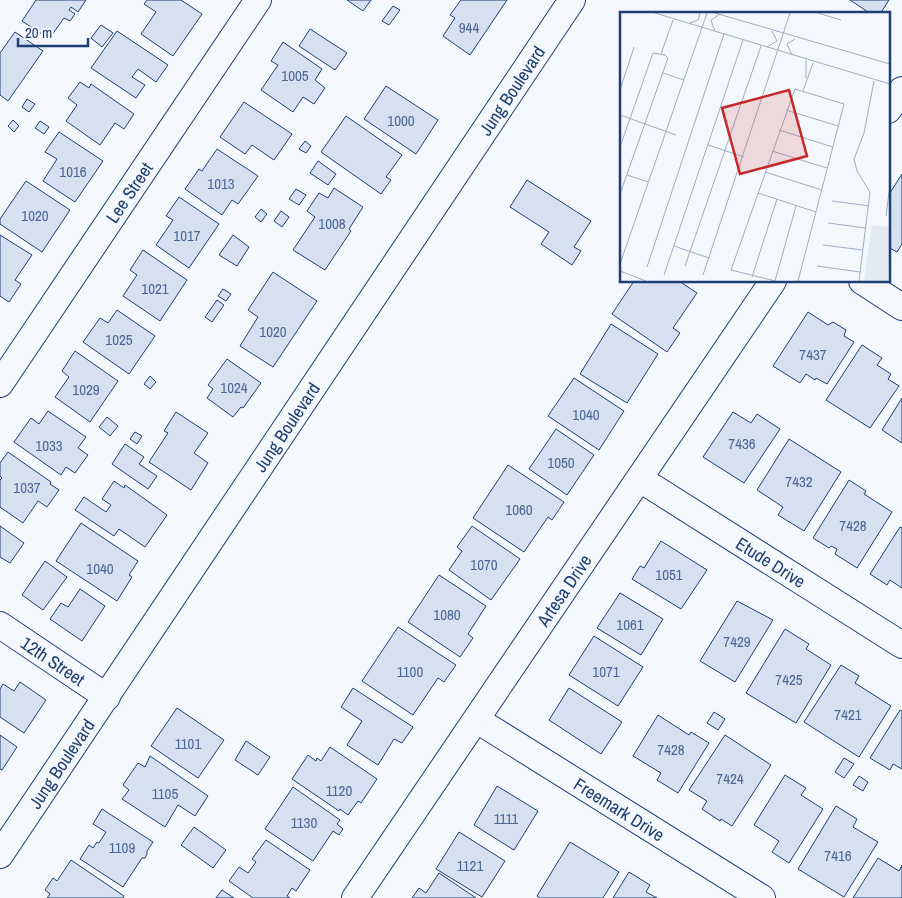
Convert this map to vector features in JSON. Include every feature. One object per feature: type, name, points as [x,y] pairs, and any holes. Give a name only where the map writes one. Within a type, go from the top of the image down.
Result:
[{"type":"street","name":"Lee Street","points":[[0,384],[258,0]]},
{"type":"street","name":"Jung Boulevard","points":[[0,855],[572,0]]},
{"type":"street","points":[[890,107],[902,90]]},
{"type":"street","name":"Artesa Drive","points":[[355,898],[772,282]]},
{"type":"street","points":[[864,282],[902,307]]},
{"type":"street","name":"Etude Drive","points":[[640,479],[902,645]]},
{"type":"street","name":"12th Street","points":[[0,625],[107,697]]},
{"type":"street","name":"Freemark Drive","points":[[477,720],[762,898]]},
{"type":"building","points":[[36,0],[86,0],[78,12],[71,7],[69,10],[75,14],[70,21],[64,18],[49,39],[22,21]]},
{"type":"building","points":[[147,0],[181,0],[202,14],[173,56],[141,34],[156,12],[144,4]]},
{"type":"building","points":[[347,0],[371,0],[363,11]]},
{"type":"building","points":[[461,0],[507,0],[470,55],[443,36],[455,18],[450,15]]},
{"type":"building","points":[[850,0],[889,0],[881,12],[868,12]]},
{"type":"building","points":[[393,6],[400,10],[389,25],[382,21]]},
{"type":"building","points":[[101,25],[113,33],[102,47],[91,38]]},
{"type":"building","points":[[310,29],[347,53],[335,70],[299,46]]},
{"type":"building","points":[[117,31],[168,65],[156,82],[138,69],[132,77],[145,85],[136,98],[91,68]]},
{"type":"building","points":[[15,32],[43,51],[8,101],[0,95],[0,53]]},
{"type":"building","points":[[283,42],[322,69],[315,80],[325,88],[314,104],[303,97],[293,112],[261,90],[278,65],[271,61]]},
{"type":"building","points":[[80,82],[89,88],[91,84],[134,114],[124,129],[115,123],[100,145],[66,121],[77,105],[68,98]]},
{"type":"building","points":[[386,86],[438,120],[416,154],[364,119]]},
{"type":"building","points":[[27,99],[35,104],[29,112],[22,107]]},
{"type":"building","points":[[244,102],[292,134],[274,160],[252,145],[245,154],[220,137]]},
{"type":"building","points":[[346,116],[402,155],[386,177],[391,180],[381,194],[321,152]]},
{"type":"building","points":[[13,120],[19,126],[14,132],[8,126]]},
{"type":"building","points":[[40,121],[49,127],[44,134],[35,128]]},
{"type":"building","points":[[59,132],[103,161],[75,202],[43,181],[57,159],[45,152]]},
{"type":"building","points":[[305,141],[311,146],[306,153],[299,149]]},
{"type":"building","points":[[217,149],[258,176],[238,204],[232,200],[222,215],[185,189],[199,169],[202,171]]},
{"type":"building","points":[[318,161],[336,174],[328,185],[310,173]]},
{"type":"building","points":[[902,174],[902,244],[897,252],[890,248],[890,193]]},
{"type":"building","points":[[527,180],[591,221],[574,247],[581,251],[572,265],[541,244],[549,232],[510,207]]},
{"type":"building","points":[[26,181],[70,210],[42,252],[0,224],[0,219]]},
{"type":"building","points":[[334,188],[363,207],[349,229],[351,231],[325,270],[293,250],[315,217],[307,211],[319,193],[328,198]]},
{"type":"building","points":[[296,189],[306,195],[299,205],[289,199]]},
{"type":"building","points":[[179,197],[219,224],[189,268],[156,245],[173,220],[166,216]]},
{"type":"building","points":[[261,209],[267,214],[261,222],[255,217]]},
{"type":"building","points":[[281,211],[289,217],[282,227],[274,221]]},
{"type":"building","points":[[0,235],[32,255],[15,280],[21,284],[9,302],[0,296]]},
{"type":"building","points":[[233,235],[249,247],[237,266],[219,255]]},
{"type":"building","points":[[143,250],[187,280],[160,321],[123,296],[137,275],[130,270]]},
{"type":"building","points":[[273,272],[317,301],[273,367],[240,346],[258,317],[248,310]]},
{"type":"building","points":[[633,282],[680,282],[697,293],[673,328],[680,333],[667,352],[612,314]]},
{"type":"building","points":[[223,289],[231,294],[226,301],[218,296]]},
{"type":"building","points":[[217,300],[224,305],[212,322],[205,317]]},
{"type":"building","points":[[117,310],[155,336],[129,374],[83,342],[100,318],[108,323]]},
{"type":"building","points":[[808,312],[828,325],[833,322],[846,330],[844,336],[854,342],[827,384],[816,378],[815,380],[806,374],[800,383],[773,366]]},
{"type":"building","points":[[611,324],[658,354],[627,403],[580,374]]},
{"type":"building","points":[[862,345],[882,358],[877,365],[891,374],[888,379],[899,386],[870,428],[826,400]]},
{"type":"building","points":[[75,351],[118,381],[90,422],[55,397],[69,377],[62,371]]},
{"type":"building","points":[[227,359],[261,383],[243,408],[241,407],[233,417],[207,398],[213,389],[208,385]]},
{"type":"building","points":[[150,376],[156,382],[150,389],[144,384]]},
{"type":"building","points":[[574,378],[624,411],[599,450],[548,416]]},
{"type":"building","points":[[902,398],[902,443],[882,430]]},
{"type":"building","points":[[48,411],[86,437],[78,448],[88,455],[75,473],[66,467],[61,475],[14,442],[31,418],[39,424]]},
{"type":"building","points":[[176,412],[208,433],[194,453],[208,463],[191,490],[149,462],[168,433],[164,431]]},
{"type":"building","points":[[733,412],[751,423],[757,414],[780,429],[744,483],[703,457]]},
{"type":"building","points":[[107,417],[118,426],[110,436],[99,427]]},
{"type":"building","points":[[556,429],[594,455],[567,495],[529,469]]},
{"type":"building","points":[[135,432],[142,436],[137,444],[130,439]]},
{"type":"building","points":[[789,439],[841,472],[804,531],[778,515],[783,507],[757,490]]},
{"type":"building","points":[[125,444],[144,457],[139,464],[157,476],[148,489],[112,464]]},
{"type":"building","points":[[8,452],[51,482],[50,484],[59,490],[47,507],[38,501],[23,523],[0,507],[0,480],[2,478],[0,476],[0,463]]},
{"type":"building","points":[[508,465],[564,502],[552,520],[548,517],[524,552],[473,518]]},
{"type":"building","points":[[849,480],[866,491],[864,494],[892,512],[857,568],[835,554],[837,549],[831,546],[829,548],[813,538]]},
{"type":"building","points":[[114,481],[124,488],[125,485],[167,515],[145,547],[119,529],[114,536],[75,510],[84,497],[106,512],[111,505],[102,499]]},
{"type":"building","points":[[81,523],[138,561],[129,575],[132,577],[117,601],[56,561]]},
{"type":"building","points":[[0,526],[24,543],[10,563],[0,557]]},
{"type":"building","points":[[472,526],[520,559],[491,600],[449,570],[462,551],[457,547]]},
{"type":"building","points":[[900,527],[902,528],[902,588],[890,580],[887,585],[870,574]]},
{"type":"building","points":[[661,541],[707,570],[681,609],[632,579],[640,566],[644,568]]},
{"type":"building","points":[[45,561],[67,577],[43,610],[22,595]]},
{"type":"building","points":[[439,575],[486,606],[468,634],[473,638],[460,657],[408,622]]},
{"type":"building","points":[[80,589],[105,606],[82,641],[50,619],[61,603],[68,607]]},
{"type":"building","points":[[620,593],[663,619],[641,655],[597,628]]},
{"type":"building","points":[[737,601],[773,620],[735,682],[700,661]]},
{"type":"building","points":[[398,627],[456,665],[444,682],[438,678],[413,715],[362,681]]},
{"type":"building","points":[[785,629],[809,644],[806,649],[831,665],[796,723],[746,693]]},
{"type":"building","points":[[594,636],[643,667],[618,706],[569,675]]},
{"type":"building","points":[[841,665],[859,676],[855,683],[891,706],[859,757],[804,722]]},
{"type":"building","points":[[20,682],[46,700],[24,733],[0,717],[0,689],[3,684],[14,691]]},
{"type":"building","points":[[353,688],[413,727],[402,743],[394,739],[378,765],[347,745],[362,721],[341,707]]},
{"type":"building","points":[[569,688],[622,722],[601,754],[549,720]]},
{"type":"building","points":[[177,708],[224,740],[198,778],[151,746]]},
{"type":"building","points":[[900,710],[902,711],[902,769],[893,764],[890,770],[870,758]]},
{"type":"building","points":[[714,712],[725,719],[718,730],[707,723]]},
{"type":"building","points":[[658,715],[689,735],[691,732],[709,743],[678,793],[657,780],[661,773],[633,756]]},
{"type":"building","points":[[0,735],[17,747],[2,770],[0,769]]},
{"type":"building","points":[[725,735],[771,765],[732,826],[721,819],[720,821],[702,809],[707,801],[689,790]]},
{"type":"building","points":[[246,741],[270,757],[258,775],[235,760]]},
{"type":"building","points":[[330,747],[377,779],[361,803],[358,801],[348,815],[340,809],[339,811],[292,779],[308,755],[316,761],[317,758],[321,761]]},
{"type":"building","points":[[150,756],[208,796],[195,816],[178,805],[165,827],[122,799],[129,790],[123,785],[138,763],[145,767]]},
{"type":"building","points":[[844,758],[854,764],[844,778],[835,772]]},
{"type":"building","points":[[785,775],[806,788],[801,795],[823,809],[789,863],[772,852],[779,841],[754,825]]},
{"type":"building","points":[[859,776],[868,782],[863,791],[853,785]]},
{"type":"building","points":[[497,786],[538,811],[514,850],[474,825]]},
{"type":"building","points":[[293,787],[340,820],[337,824],[343,829],[339,835],[333,831],[313,861],[265,829]]},
{"type":"building","points":[[836,806],[857,819],[853,827],[878,842],[844,897],[798,869]]},
{"type":"building","points":[[102,809],[153,842],[145,858],[142,858],[123,887],[80,859],[89,845],[93,848],[97,842],[99,843],[106,832],[93,824]]},
{"type":"building","points":[[194,827],[226,850],[213,868],[181,845]]},
{"type":"building","points":[[459,832],[505,861],[482,897],[436,869]]},
{"type":"building","points":[[266,840],[310,870],[296,891],[292,888],[287,896],[290,898],[253,898],[229,881],[239,867],[248,873],[256,862],[252,859]]},
{"type":"building","points":[[570,842],[619,872],[603,898],[540,898],[537,896]]},
{"type":"building","points":[[878,858],[899,871],[902,865],[902,898],[853,898]]},
{"type":"building","points":[[71,860],[124,896],[123,898],[47,898],[50,894],[45,890],[53,878],[57,881]]},
{"type":"building","points":[[629,872],[650,885],[646,892],[657,898],[613,898]]},
{"type":"building","points":[[439,873],[476,898],[412,898],[419,888],[426,893]]},
{"type":"building","points":[[222,890],[234,898],[216,898]]}]
